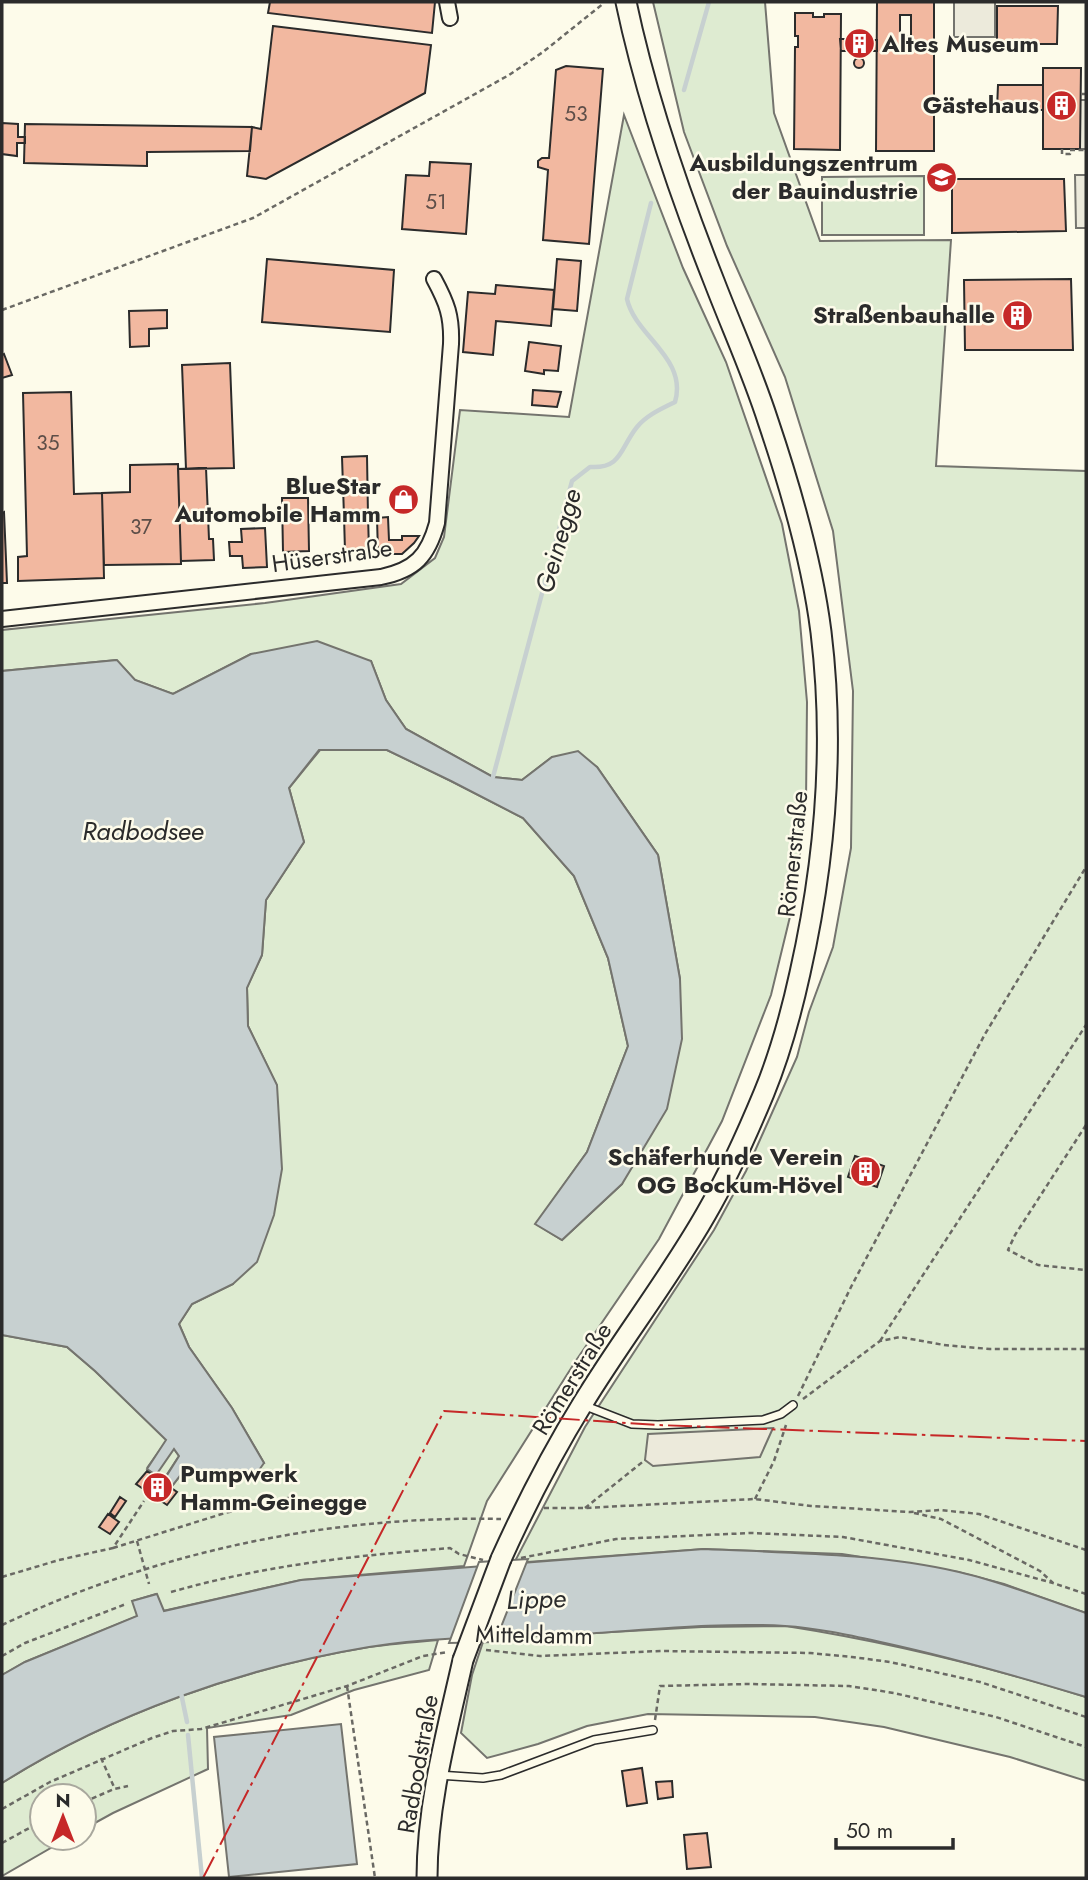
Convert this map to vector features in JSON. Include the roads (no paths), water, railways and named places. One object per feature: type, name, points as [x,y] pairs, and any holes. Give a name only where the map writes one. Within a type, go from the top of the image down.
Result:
[{"type":"main road","name":"Römerstraße","points":[[464,1654],[500,1559],[522,1514],[582,1404],[706,1215],[764,1093],[792,1008],[814,911],[826,804],[827,701],[821,633],[814,590],[793,503],[767,419],[670,163],[625,2]]},
{"type":"main road","name":"Radbodstraße","points":[[427,1878],[427,1853],[437,1775],[464,1654]]},
{"type":"street","points":[[447,2],[450,18]]},
{"type":"street","name":"Hüserstraße","points":[[2,618],[381,577],[414,565],[428,548],[437,523],[451,344],[452,324],[447,304],[433,279]]},
{"type":"lane","points":[[582,1404],[621,1421],[650,1425],[763,1420],[781,1414],[793,1405]]},
{"type":"lane","points":[[437,1775],[483,1778],[501,1775],[594,1740],[653,1730]]},
{"type":"water","name":"Radbodsee","points":[[317,641],[371,661],[386,700],[406,729],[493,777],[522,780],[552,757],[578,751],[597,767],[658,855],[680,979],[682,1039],[667,1109],[622,1184],[562,1240],[535,1224],[587,1152],[628,1046],[608,958],[574,876],[523,818],[451,781],[387,750],[319,750],[289,788],[304,842],[266,900],[262,955],[247,988],[248,1026],[277,1085],[282,1169],[274,1215],[257,1262],[233,1284],[192,1304],[179,1324],[189,1347],[232,1408],[264,1463],[257,1473],[228,1480],[206,1477],[186,1468],[172,1486],[164,1480],[179,1456],[174,1449],[156,1475],[147,1469],[166,1440],[95,1371],[67,1347],[2,1335],[2,671],[117,660],[135,680],[173,694],[251,654]]},
{"type":"water","name":"Lippe","points":[[704,1549],[832,1555],[928,1566],[992,1581],[1086,1613],[1086,1697],[936,1655],[848,1635],[797,1627],[710,1626],[422,1641],[321,1656],[226,1681],[133,1715],[44,1758],[2,1783],[2,1675],[25,1662],[137,1616],[132,1601],[157,1594],[164,1611],[301,1580]]},
{"type":"water","points":[[341,1724],[357,1864],[229,1877],[214,1737]]},
{"type":"waterway","name":"Geinegge","points":[[684,90],[709,2]]},
{"type":"waterway","name":"Geinegge","points":[[493,777],[572,481],[590,467],[601,467],[614,461],[641,423],[675,402],[677,386],[668,360],[640,325],[627,299],[651,203]]},
{"type":"waterway","points":[[181,1693],[187,1722]]},
{"type":"waterway","points":[[188,1735],[202,1878]]},
{"type":"place","name":"Altes Museum","points":[[859,44]]},
{"type":"place","name":"Gästehaus","points":[[1062,105]]},
{"type":"place","name":"Ausbildungszentrum der Bauindustrie","points":[[941,177]]},
{"type":"place","name":"Straßenbauhalle","points":[[1018,315]]},
{"type":"place","name":"BlueStar Automobile Hamm","points":[[404,500]]},
{"type":"place","name":"Schäferhunde Verein OG Bockum-Hövel","points":[[866,1171]]},
{"type":"place","name":"Pumpwerk Hamm-Geinegge","points":[[157,1488]]}]
